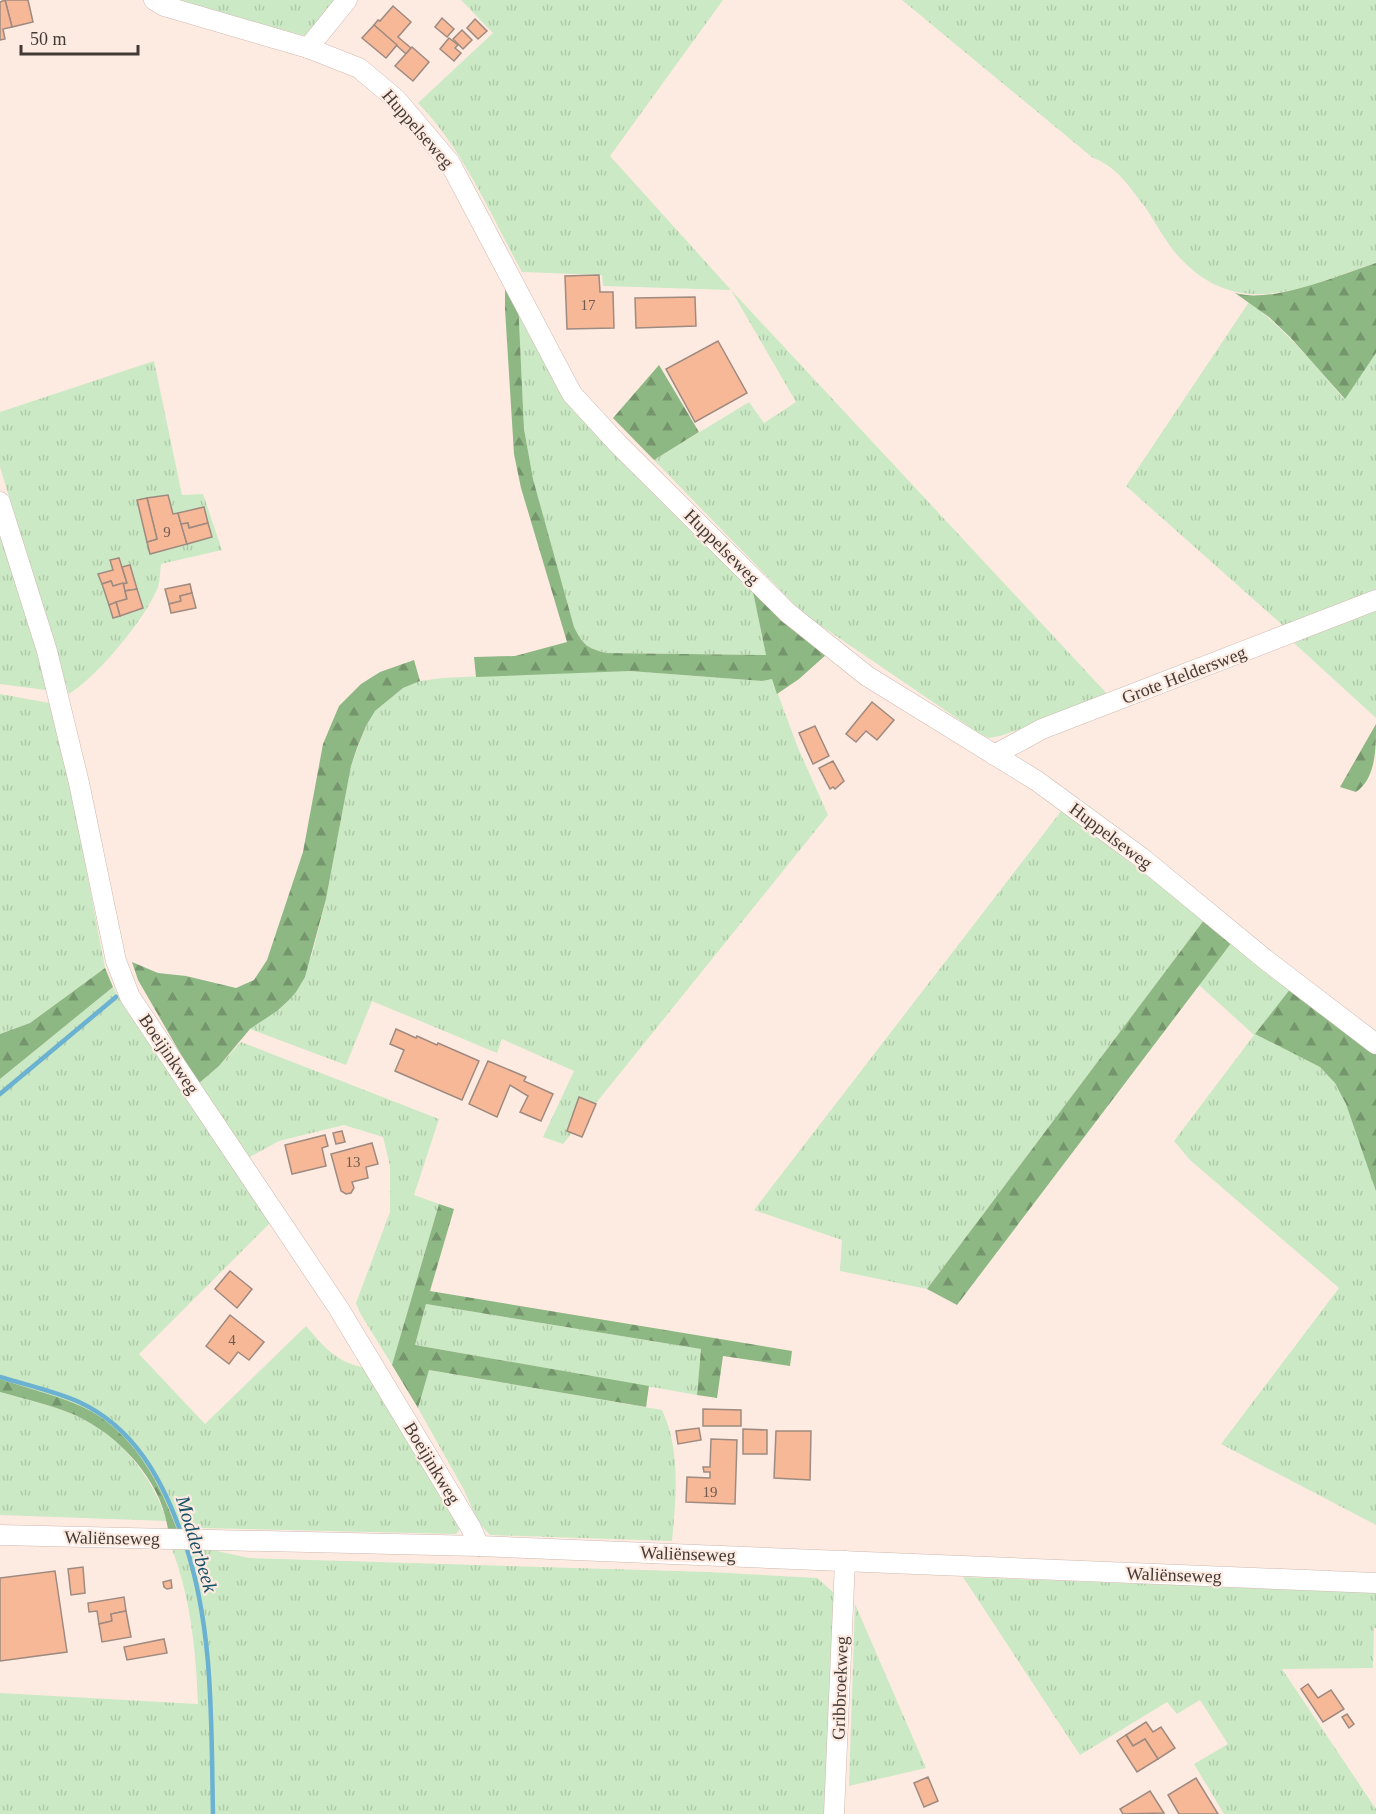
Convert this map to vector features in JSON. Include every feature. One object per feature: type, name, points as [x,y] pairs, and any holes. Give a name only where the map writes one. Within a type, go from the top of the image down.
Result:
[{"type":"street","name":"Huppelseweg","points":[[154,0],[164,6],[308,48],[359,68],[396,99],[450,163],[572,394],[618,444],[788,613],[867,676],[1037,781],[1142,858],[1266,960],[1376,1044]]},
{"type":"street","points":[[308,48],[348,0]]},
{"type":"street","name":"Boeijinkweg","points":[[0,502],[47,651],[79,783],[113,950],[130,997],[339,1309],[471,1528],[479,1546]]},
{"type":"street","name":"Grote Heldersweg","points":[[994,755],[1042,729],[1376,600]]},
{"type":"street","name":"Waliënseweg","points":[[0,1535],[479,1546],[1376,1583]]},
{"type":"street","name":"Gribbroekweg","points":[[834,1814],[845,1561]]},
{"type":"green space","points":[[176,0],[335,0],[305,36]]},
{"type":"green space","points":[[461,0],[723,0],[610,156],[731,290],[603,286],[602,275],[522,272],[463,162],[434,121],[418,103],[493,33]]},
{"type":"green space","points":[[902,0],[1376,0],[1376,263],[1298,289],[1273,293],[1249,294],[1225,289],[1201,276],[1173,250],[1145,207],[1116,172],[1093,158]]},
{"type":"green space","points":[[1376,263],[1376,353],[1345,399],[1290,337],[1269,317],[1235,293],[1268,295],[1287,292]]},
{"type":"green space","points":[[505,274],[518,300],[524,429],[533,479],[574,627],[580,638],[586,645],[606,653],[766,655],[752,587],[827,654],[799,679],[777,694],[772,679],[762,681],[630,671],[476,677],[474,657],[515,656],[567,642],[521,488],[514,454]]},
{"type":"green space","points":[[731,290],[1111,698],[1000,736],[989,738],[980,734],[814,621],[793,603],[654,460],[749,402],[764,423],[796,402]]},
{"type":"green space","points":[[518,300],[555,374],[752,587],[766,655],[606,653],[586,645],[580,638],[574,627],[533,479],[524,429]]},
{"type":"green space","points":[[1249,302],[1311,360],[1344,399],[1376,353],[1376,592],[1288,630],[1126,486]]},
{"type":"green space","points":[[154,361],[182,495],[203,494],[222,550],[161,564],[158,587],[132,630],[106,661],[69,694],[0,467],[0,412]]},
{"type":"green space","points":[[659,365],[699,432],[654,460],[613,418]]},
{"type":"green space","points":[[0,518],[53,691],[0,684]]},
{"type":"green space","points":[[1376,609],[1376,718],[1294,643]]},
{"type":"green space","points":[[414,660],[420,681],[403,688],[375,711],[357,748],[351,766],[326,899],[305,977],[289,1000],[250,1029],[219,1066],[198,1084],[138,980],[132,962],[158,973],[186,976],[236,988],[254,980],[267,960],[303,852],[323,744],[339,706],[361,684],[380,672]]},
{"type":"green space","points":[[630,671],[762,681],[772,678],[798,748],[828,815],[563,1144],[543,1137],[574,1071],[502,1039],[497,1053],[372,1001],[346,1065],[250,1029],[289,1000],[312,955],[326,899],[351,766],[366,726],[375,711],[403,688],[420,681],[566,672]]},
{"type":"green space","points":[[0,694],[55,704],[105,968],[30,1023],[0,1034]]},
{"type":"green space","points":[[1376,724],[1374,762],[1368,779],[1356,792],[1340,787]]},
{"type":"green space","points":[[1062,810],[1204,920],[927,1289],[840,1271],[842,1240],[754,1210]]},
{"type":"green space","points":[[1204,920],[1232,942],[957,1305],[927,1289]]},
{"type":"green space","points":[[1232,942],[1291,988],[1255,1034],[1320,1067],[1335,1083],[1350,1114],[1376,1191],[1376,1525],[1221,1444],[1339,1288],[1190,1160],[1174,1141],[1254,1035],[1199,985]]},
{"type":"green space","points":[[105,968],[113,987],[0,1079],[0,1034],[30,1023]]},
{"type":"green space","points":[[113,987],[270,1223],[139,1354],[205,1424],[306,1326],[325,1347],[339,1358],[366,1368],[459,1522],[460,1529],[456,1534],[198,1528],[200,1534],[177,1530],[150,1472],[138,1454],[109,1423],[71,1402],[0,1379],[0,1079]]},
{"type":"green space","points":[[1291,988],[1376,1054],[1376,1191],[1346,1104],[1335,1083],[1320,1067],[1255,1034]]},
{"type":"green space","points":[[241,1042],[439,1119],[414,1195],[439,1204],[392,1365],[356,1303],[390,1212],[390,1166],[383,1137],[344,1125],[279,1141],[248,1158],[198,1084]]},
{"type":"green space","points":[[439,1204],[454,1209],[430,1291],[792,1351],[790,1366],[723,1356],[717,1398],[697,1395],[701,1349],[426,1304],[415,1345],[649,1386],[646,1407],[429,1370],[418,1408],[392,1365]]},
{"type":"green space","points":[[426,1304],[701,1349],[697,1395],[415,1345]]},
{"type":"green space","points":[[429,1370],[662,1410],[668,1425],[675,1458],[676,1491],[672,1541],[490,1535],[479,1523],[464,1490],[418,1408]]},
{"type":"green space","points":[[0,1379],[71,1402],[109,1423],[125,1438],[150,1472],[177,1530],[168,1530],[164,1512],[148,1477],[122,1447],[75,1415],[0,1392]]},
{"type":"green space","points":[[0,1392],[66,1411],[91,1423],[106,1434],[120,1445],[143,1473],[161,1504],[167,1521],[0,1515]]},
{"type":"green space","points":[[203,1548],[249,1558],[708,1572],[817,1578],[833,1592],[835,1600],[826,1814],[0,1814],[0,1693],[198,1704],[196,1664],[188,1606],[172,1549]]},
{"type":"green space","points":[[963,1577],[1376,1593],[1373,1668],[1282,1669],[1376,1809],[1376,1814],[1224,1814],[1194,1764],[1228,1744],[1200,1700],[1177,1714],[1167,1702],[1080,1755]]},
{"type":"green space","points":[[855,1604],[926,1768],[849,1786]]},
{"type":"building","points":[[5,0],[28,0],[33,22],[12,27]]},
{"type":"building","points":[[5,0],[12,27],[3,29],[5,39],[0,40],[0,2]]},
{"type":"building","points":[[393,6],[411,22],[398,37],[411,48],[406,54],[374,25]]},
{"type":"building","points":[[442,18],[454,29],[447,37],[435,27]]},
{"type":"building","points":[[475,19],[487,31],[478,39],[467,28]]},
{"type":"building","points":[[374,25],[397,45],[386,58],[362,38]]},
{"type":"building","points":[[462,30],[472,40],[463,49],[453,39]]},
{"type":"building","points":[[449,38],[458,45],[455,48],[461,53],[454,61],[440,49]]},
{"type":"building","points":[[412,47],[429,62],[413,81],[395,66]]},
{"type":"building","points":[[599,275],[600,292],[613,292],[614,328],[567,329],[565,276]]},
{"type":"building","points":[[695,297],[696,326],[636,328],[635,298]]},
{"type":"building","points":[[718,341],[747,393],[695,422],[666,369]]},
{"type":"building","points":[[168,495],[173,514],[178,513],[187,544],[150,554],[147,542],[157,539],[147,498]]},
{"type":"building","points":[[147,498],[157,539],[147,542],[137,500]]},
{"type":"building","points":[[204,507],[208,523],[189,528],[188,523],[181,524],[178,513]]},
{"type":"building","points":[[188,523],[189,528],[208,523],[212,537],[187,544],[181,524]]},
{"type":"building","points":[[119,558],[127,583],[113,586],[111,581],[102,584],[98,574],[113,570],[110,560]]},
{"type":"building","points":[[130,565],[137,589],[125,591],[123,584],[127,583],[122,567]]},
{"type":"building","points":[[111,581],[113,586],[123,583],[127,599],[109,605],[102,584]]},
{"type":"building","points":[[190,584],[192,593],[180,596],[181,601],[169,604],[165,589]]},
{"type":"building","points":[[137,589],[143,608],[120,616],[116,602],[127,599],[125,591]]},
{"type":"building","points":[[192,593],[196,608],[171,613],[169,604],[181,601],[180,596]]},
{"type":"building","points":[[116,602],[120,616],[113,618],[109,605]]},
{"type":"building","points":[[872,702],[894,720],[877,740],[866,731],[856,742],[846,734]]},
{"type":"building","points":[[815,726],[829,756],[813,764],[799,733]]},
{"type":"building","points":[[833,761],[844,781],[835,789],[833,787],[830,789],[819,768]]},
{"type":"building","points":[[396,1029],[437,1045],[438,1043],[479,1061],[462,1100],[395,1071],[404,1050],[390,1044]]},
{"type":"building","points":[[488,1061],[526,1077],[524,1081],[553,1094],[541,1121],[520,1112],[528,1096],[510,1085],[497,1117],[469,1104]]},
{"type":"building","points":[[579,1097],[596,1104],[582,1137],[567,1131]]},
{"type":"building","points":[[342,1131],[345,1142],[336,1144],[333,1133]]},
{"type":"building","points":[[325,1135],[328,1146],[322,1148],[326,1166],[292,1174],[285,1145]]},
{"type":"building","points":[[372,1143],[378,1164],[366,1167],[368,1178],[352,1182],[354,1188],[351,1193],[346,1194],[341,1191],[331,1154]]},
{"type":"building","points":[[230,1271],[252,1289],[237,1308],[215,1289]]},
{"type":"building","points":[[230,1315],[264,1342],[249,1360],[238,1352],[229,1364],[206,1346]]},
{"type":"building","points":[[703,1409],[741,1410],[741,1426],[703,1426]]},
{"type":"building","points":[[699,1428],[701,1440],[678,1444],[676,1431]]},
{"type":"building","points":[[743,1429],[767,1430],[767,1454],[743,1454]]},
{"type":"building","points":[[776,1431],[811,1431],[810,1480],[774,1478]]},
{"type":"building","points":[[711,1439],[737,1440],[735,1504],[686,1502],[687,1477],[710,1478],[710,1472],[704,1472],[703,1467],[710,1467]]},
{"type":"building","points":[[83,1567],[85,1593],[71,1595],[68,1569]]},
{"type":"building","points":[[55,1571],[67,1652],[0,1661],[0,1578]]},
{"type":"building","points":[[171,1580],[172,1588],[164,1587],[163,1582]]},
{"type":"building","points":[[124,1597],[126,1611],[111,1614],[112,1621],[99,1624],[97,1611],[89,1612],[88,1603]]},
{"type":"building","points":[[126,1611],[131,1637],[102,1642],[99,1624],[112,1621],[111,1614]]},
{"type":"building","points":[[164,1639],[167,1653],[127,1660],[124,1647]]},
{"type":"building","points":[[1308,1684],[1318,1698],[1331,1690],[1344,1709],[1323,1722],[1301,1689]]},
{"type":"building","points":[[1347,1714],[1354,1724],[1349,1728],[1342,1717]]},
{"type":"building","points":[[1146,1722],[1153,1732],[1161,1727],[1175,1748],[1158,1759],[1145,1739],[1133,1746],[1126,1735]]},
{"type":"building","points":[[1126,1735],[1133,1746],[1145,1739],[1158,1759],[1137,1772],[1117,1741]]},
{"type":"building","points":[[928,1777],[938,1801],[924,1807],[914,1783]]},
{"type":"building","points":[[1196,1778],[1218,1814],[1179,1814],[1168,1795]]},
{"type":"building","points":[[1150,1791],[1164,1813],[1123,1814],[1120,1809]]},
{"type":"waterway","name":"Modderbeek","points":[[0,1094],[116,997]]},
{"type":"waterway","name":"Modderbeek","points":[[0,1377],[79,1402],[115,1425],[130,1440],[155,1474],[181,1533]]},
{"type":"waterway","name":"Modderbeek","points":[[185,1543],[201,1609],[206,1643],[211,1712],[213,1814]]}]
